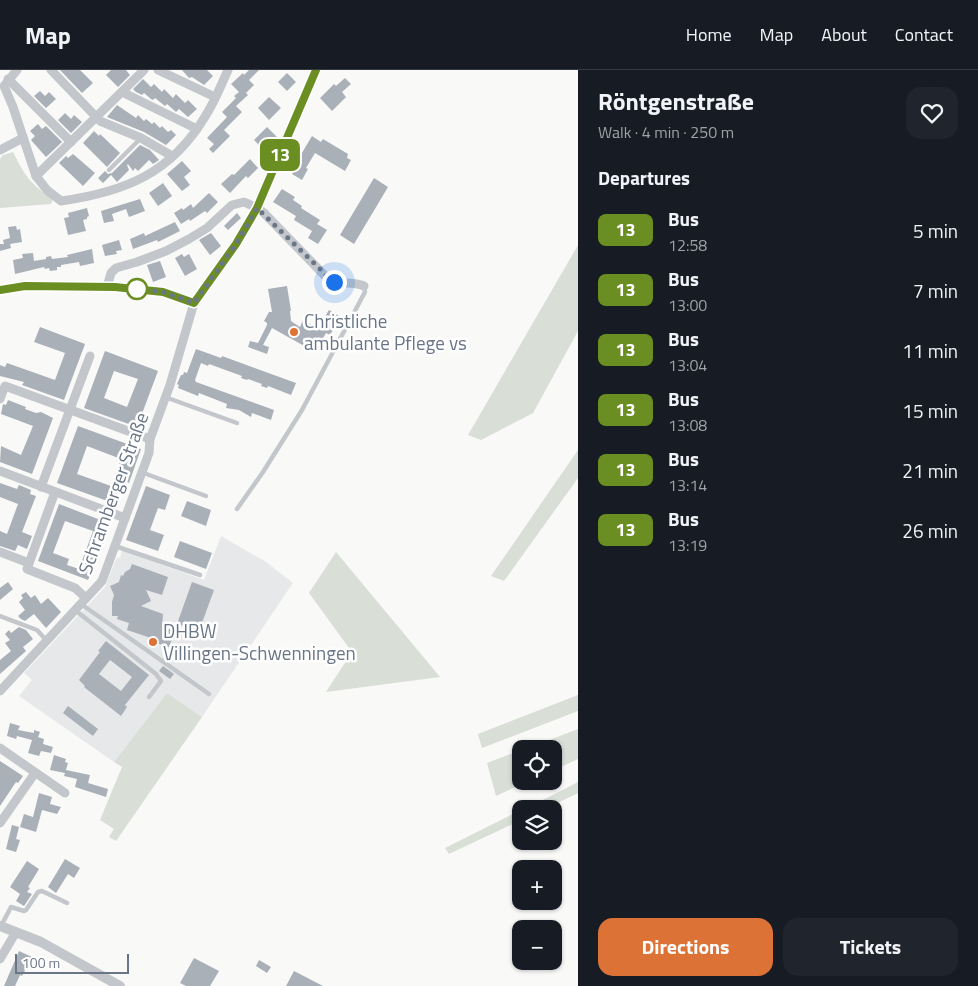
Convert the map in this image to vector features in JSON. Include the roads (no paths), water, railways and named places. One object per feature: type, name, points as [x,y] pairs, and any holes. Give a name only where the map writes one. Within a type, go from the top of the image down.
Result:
[{"type":"street","points":[[4,84],[17,70]]},
{"type":"street","points":[[51,70],[100,121],[141,138],[172,156]]},
{"type":"street","points":[[36,176],[144,70]]},
{"type":"street","points":[[158,70],[215,97]]},
{"type":"street","points":[[4,84],[36,176],[47,190],[61,201],[88,197],[133,183],[153,172],[172,156],[197,129],[228,70]]},
{"type":"street","name":"Schramberger Straße","points":[[0,691],[102,581],[149,453],[150,439],[194,303],[236,244],[257,208],[316,70]]},
{"type":"street","points":[[4,84],[71,142]]},
{"type":"street","points":[[122,92],[197,129]]},
{"type":"street","points":[[0,150],[23,138]]},
{"type":"street","points":[[107,287],[111,273],[116,268],[166,251],[207,228],[232,205],[244,202],[257,208],[330,281],[356,282],[364,286]]},
{"type":"street","points":[[0,290],[25,286],[107,287],[163,292],[194,303]]},
{"type":"street","points":[[41,486],[90,356]]},
{"type":"street","points":[[0,399],[5,386],[150,439]]},
{"type":"street","points":[[0,471],[125,518]]},
{"type":"street","points":[[55,492],[27,569],[76,588],[81,604]]},
{"type":"street","points":[[0,552],[29,562]]},
{"type":"street","points":[[0,748],[65,793]]},
{"type":"street","points":[[0,823],[35,773]]},
{"type":"street","points":[[1,926],[41,942],[120,986]]},
{"type":"street","points":[[0,959],[16,932]]},
{"type":"lane","points":[[109,170],[141,138]]},
{"type":"lane","points":[[237,509],[302,410],[365,292],[364,286]]},
{"type":"lane","points":[[165,397],[237,423]]},
{"type":"lane","points":[[142,472],[206,496]]},
{"type":"lane","points":[[115,546],[200,575]]},
{"type":"lane","points":[[81,604],[209,694]]},
{"type":"lane","points":[[81,604],[156,674],[161,681],[149,697]]},
{"type":"lane","points":[[0,616],[37,630],[47,641]]},
{"type":"lane","points":[[1,926],[11,906],[26,910],[38,892],[42,891],[67,903]]},
{"type":"place","name":"Christliche ambulante Pflege vs","points":[[294,332]]},
{"type":"place","name":"DHBW Villingen-Schwenningen","points":[[153,642]]}]
